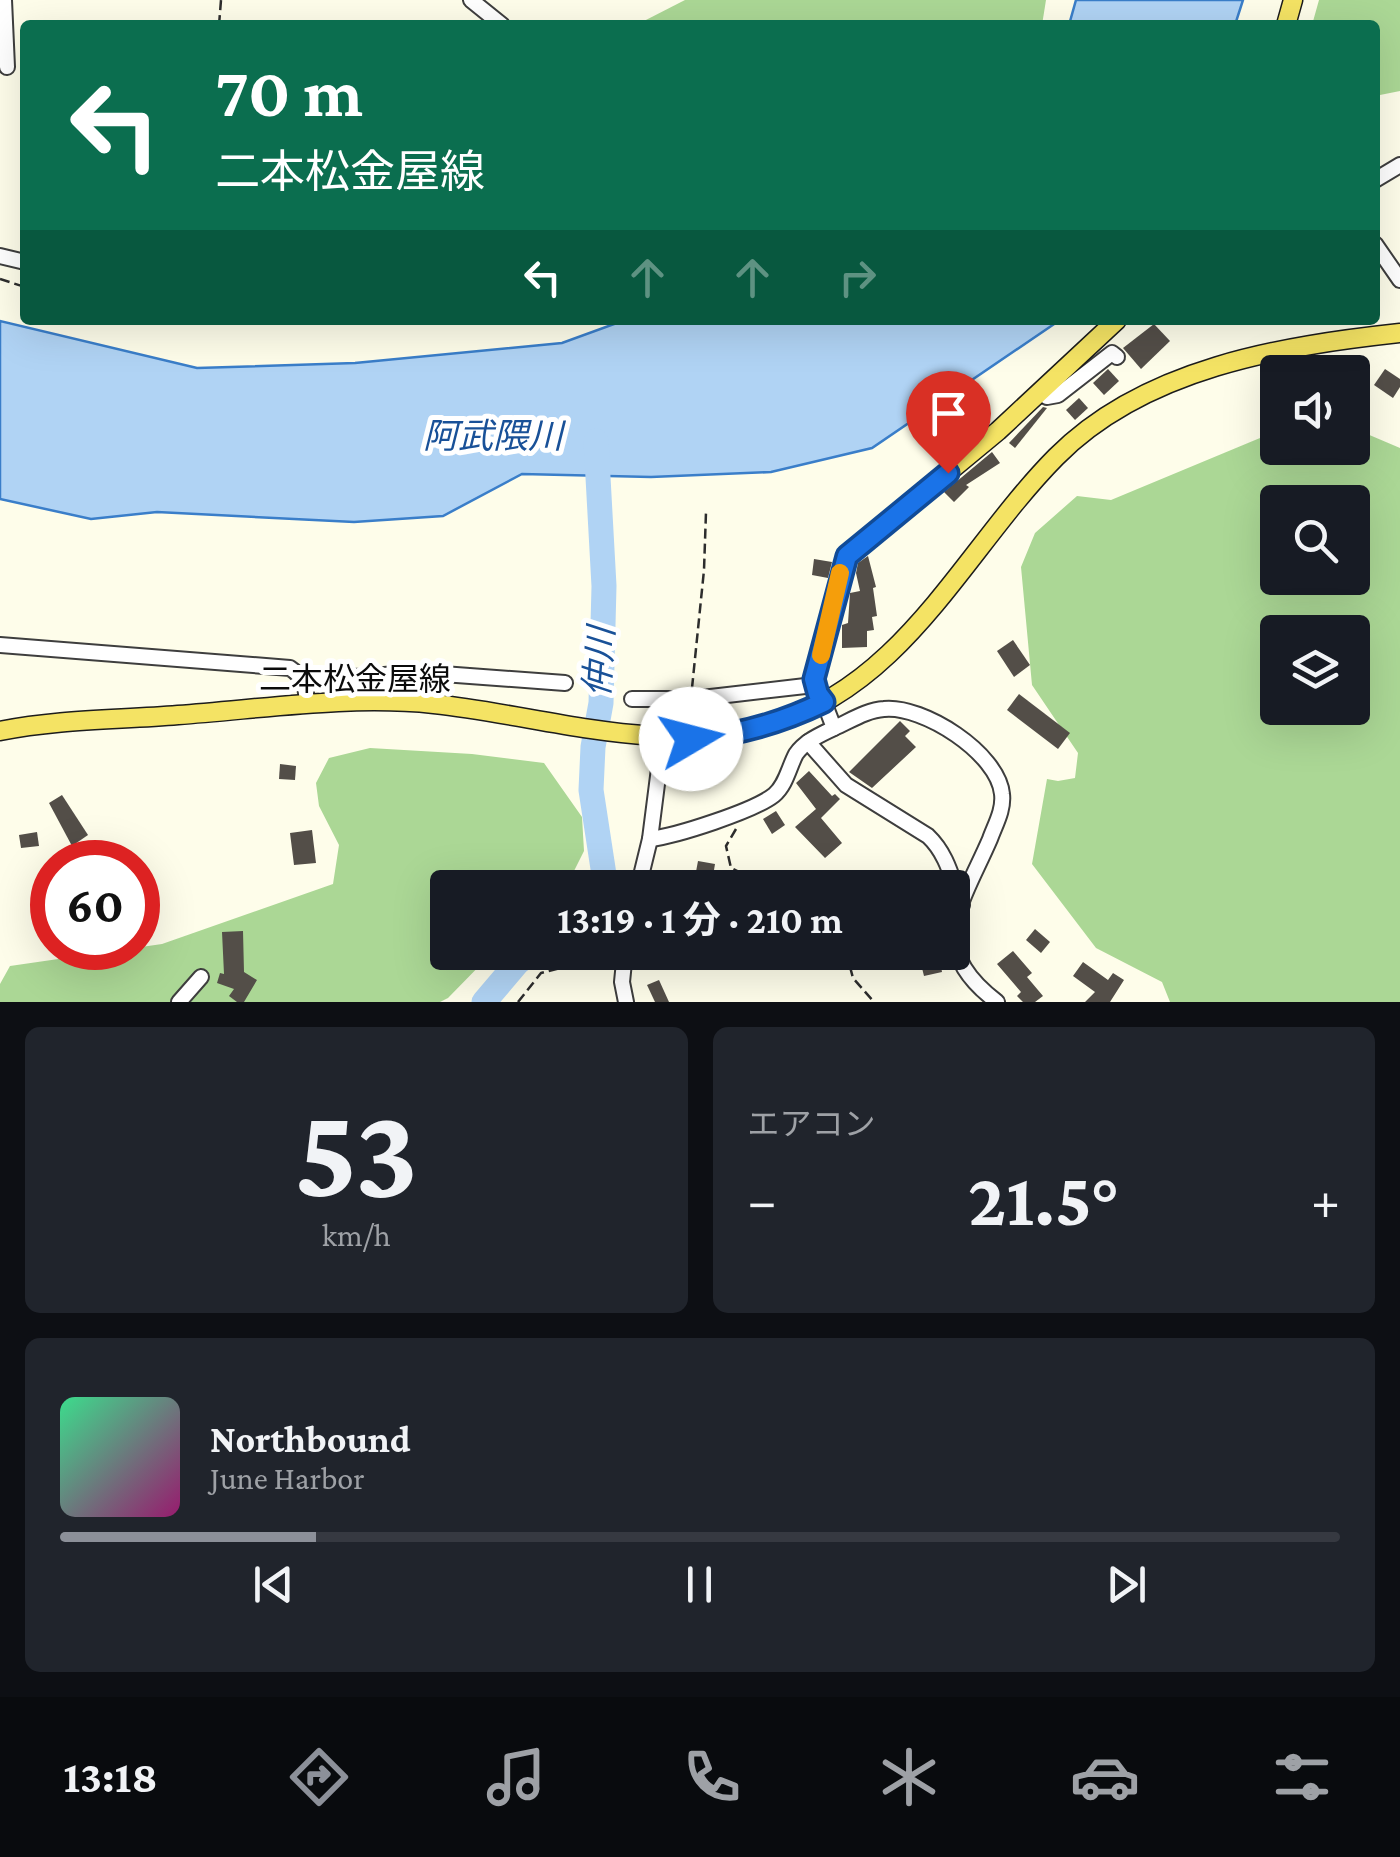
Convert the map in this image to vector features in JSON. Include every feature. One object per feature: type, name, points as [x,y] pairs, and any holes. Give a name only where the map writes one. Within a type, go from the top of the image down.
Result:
[{"type":"main road","points":[[824,702],[814,684],[847,556],[1112,325]]},
{"type":"main road","name":"二本松金屋線","points":[[0,731],[57,722],[307,704],[432,704],[663,738],[722,736],[797,716],[872,670],[907,638],[1057,456],[1107,416],[1200,372],[1257,354],[1315,342],[1400,333]]},
{"type":"street","points":[[4,0],[7,67]]},
{"type":"street","points":[[471,0],[496,20]]},
{"type":"street","points":[[1380,251],[1400,280]]},
{"type":"street","points":[[1039,392],[1047,397],[1058,395],[1112,352],[1117,357]]},
{"type":"street","points":[[0,645],[249,662],[290,668],[301,675],[449,674],[565,683]]},
{"type":"street","points":[[301,675],[307,704]]},
{"type":"street","points":[[632,699],[693,699],[814,684]]},
{"type":"street","points":[[824,702],[834,728]]},
{"type":"street","points":[[650,839],[681,832],[776,794],[798,752],[808,742],[883,708],[922,714],[952,731],[995,775],[1002,792],[1000,811],[970,885]]},
{"type":"street","points":[[642,870],[663,738]]},
{"type":"street","points":[[808,742],[846,786],[928,836],[945,856],[950,870]]},
{"type":"street","points":[[622,970],[626,1002]]},
{"type":"street","points":[[967,970],[979,988],[996,1002]]},
{"type":"street","points":[[179,1002],[200,977]]},
{"type":"path","points":[[693,699],[706,512]]},
{"type":"path","points":[[735,870],[726,857],[726,846],[749,807]]},
{"type":"path","points":[[518,1002],[541,973],[553,970]]},
{"type":"path","points":[[851,970],[874,1002]]},
{"type":"green space","points":[[685,0],[1046,0],[1043,20],[646,20]]},
{"type":"green space","points":[[1319,0],[1400,0],[1400,91],[1380,95],[1380,20],[1313,20]]},
{"type":"green space","points":[[1370,435],[1400,448],[1400,1002],[1170,1002],[1162,982],[1096,948],[1032,864],[1047,779],[1075,778],[1078,753],[1032,685],[1021,567],[1035,533],[1077,496],[1111,500],[1260,438],[1260,465],[1370,465]]},
{"type":"green space","points":[[370,748],[544,763],[582,817],[584,851],[574,870],[430,870],[430,970],[475,970],[440,1002],[0,1002],[0,984],[10,966],[30,963],[30,970],[160,970],[160,944],[333,884],[339,845],[319,806],[316,783],[329,758]]},
{"type":"water","points":[[1076,0],[1243,0],[1237,20],[1070,20]]},
{"type":"water","name":"阿武隈川","points":[[0,321],[197,368],[355,363],[562,343],[611,325],[1053,325],[872,448],[771,472],[651,477],[522,474],[443,516],[354,522],[157,512],[91,519],[0,499]]},
{"type":"building","points":[[1153,325],[1170,341],[1141,369],[1123,348]]},
{"type":"building","points":[[1108,369],[1119,381],[1104,395],[1093,383]]},
{"type":"building","points":[[1385,369],[1400,379],[1393,398],[1374,385]]},
{"type":"building","points":[[1079,398],[1088,408],[1075,420],[1066,410]]},
{"type":"building","points":[[1043,407],[1047,408],[1015,448],[1009,443]]},
{"type":"building","points":[[992,452],[1000,463],[966,485],[969,487],[954,502],[944,492]]},
{"type":"building","points":[[868,556],[876,587],[874,630],[867,631],[867,647],[842,648],[842,625],[848,623],[850,593],[860,591],[858,563]]},
{"type":"building","points":[[814,559],[832,562],[828,578],[812,575]]},
{"type":"building","points":[[1013,640],[1030,665],[1014,677],[997,651]]},
{"type":"building","points":[[1019,694],[1070,733],[1058,749],[1007,710]]},
{"type":"building","points":[[900,721],[910,731],[905,736],[916,747],[872,788],[849,772]]},
{"type":"building","points":[[280,764],[296,766],[295,780],[279,779]]},
{"type":"building","points":[[809,771],[832,796],[840,799],[821,818],[842,843],[825,858],[795,827],[816,809],[796,783]]},
{"type":"building","points":[[62,795],[88,835],[81,840],[69,840],[49,803]]},
{"type":"building","points":[[776,811],[785,825],[772,834],[763,819]]},
{"type":"building","points":[[312,830],[316,863],[294,865],[290,833]]},
{"type":"building","points":[[37,832],[38,840],[30,840],[30,847],[21,848],[19,835]]},
{"type":"building","points":[[698,861],[715,864],[714,870],[696,870]]},
{"type":"building","points":[[1035,929],[1050,942],[1041,953],[1026,940]]},
{"type":"building","points":[[243,931],[244,972],[257,980],[244,1002],[237,1002],[229,996],[234,989],[217,983],[220,973],[224,974],[222,932]]},
{"type":"building","points":[[1013,951],[1032,973],[1027,977],[1043,996],[1035,1002],[1023,1002],[1017,996],[1021,992],[997,964]]},
{"type":"building","points":[[1083,962],[1108,980],[1113,973],[1124,980],[1110,1002],[1085,1002],[1095,992],[1073,976]]},
{"type":"building","points":[[922,970],[942,970],[942,972],[924,976]]},
{"type":"building","points":[[659,980],[669,1002],[655,1002],[647,985]]},
{"type":"waterway","name":"仲川","points":[[596,441],[604,586],[601,703],[591,790],[603,870]]},
{"type":"waterway","name":"仲川","points":[[484,1002],[511,970]]},
{"type":"slow traffic","points":[[821,655],[840,573]]},
{"type":"route","points":[[691,739],[770,725],[824,702],[814,679],[847,556],[948,473]]}]
